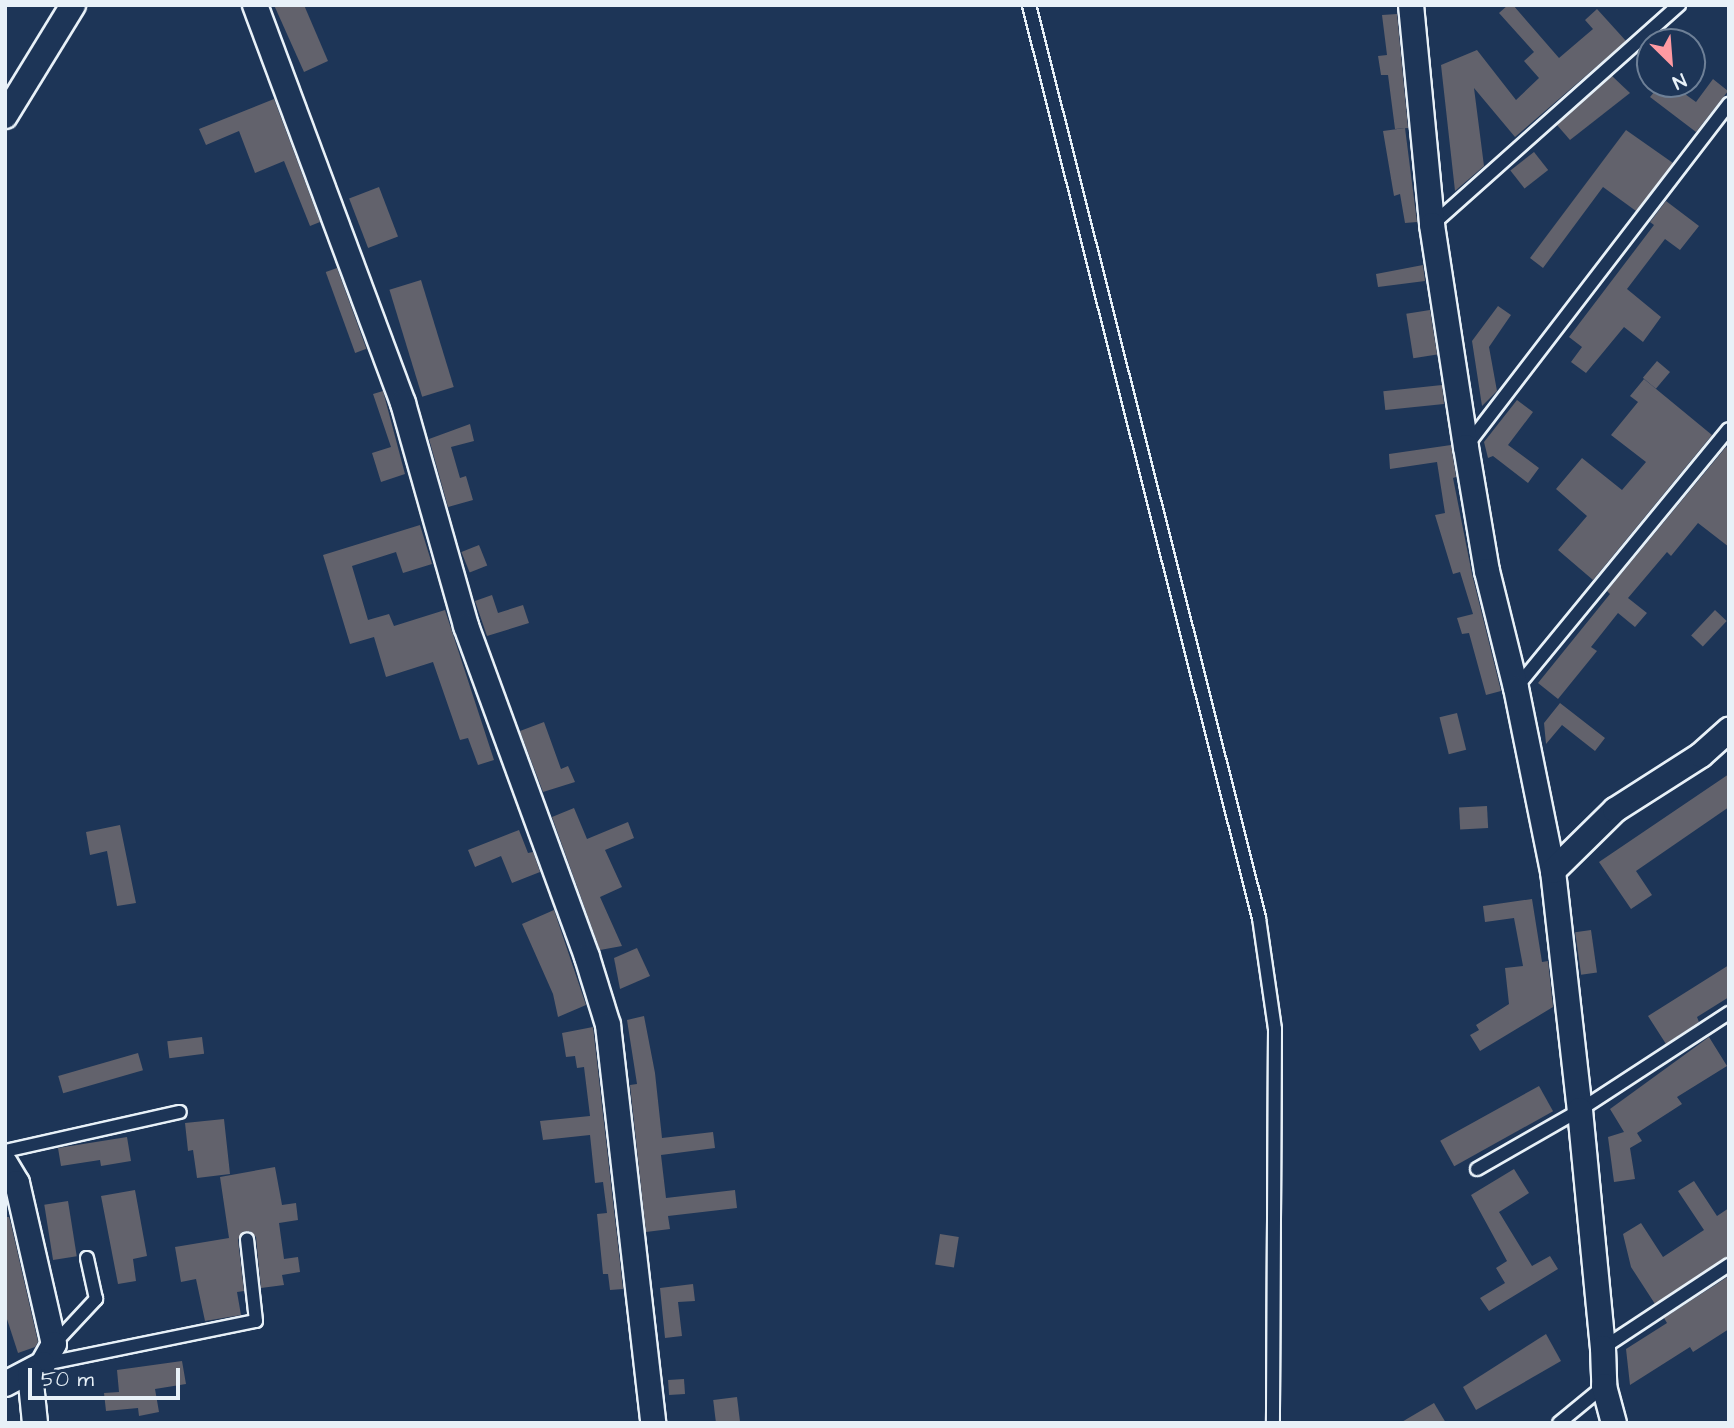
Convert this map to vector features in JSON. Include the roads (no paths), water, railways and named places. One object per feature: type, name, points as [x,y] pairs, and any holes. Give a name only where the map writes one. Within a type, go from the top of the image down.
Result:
[{"type":"street","points":[[5,116],[73,5]]},
{"type":"street","points":[[256,5],[403,403],[466,626],[587,957],[608,1025],[653,1423]]},
{"type":"street","points":[[1410,5],[1432,225],[1466,447],[1487,571],[1516,688],[1553,870],[1580,1110],[1603,1348],[1604,1386],[1614,1423]]},
{"type":"street","points":[[1553,870],[1615,810],[1701,755],[1729,730]]},
{"type":"street","points":[[5,1163],[17,1183],[42,1361],[35,1423]]},
{"type":"street","points":[[5,1384],[42,1361]]},
{"type":"lane","points":[[1029,5],[1259,918],[1275,1029],[1273,1423]]},
{"type":"lane","points":[[1432,225],[1679,5]]},
{"type":"lane","points":[[1466,447],[1729,104]]},
{"type":"lane","points":[[1516,688],[1729,429]]},
{"type":"lane","points":[[1478,1169],[1580,1110],[1729,1013]]},
{"type":"lane","points":[[5,1151],[180,1112]]},
{"type":"lane","points":[[42,1361],[256,1321],[247,1239]]},
{"type":"lane","points":[[42,1361],[96,1298],[87,1258]]},
{"type":"lane","points":[[1603,1348],[1729,1265]]},
{"type":"lane","points":[[1559,1423],[1604,1386]]}]
